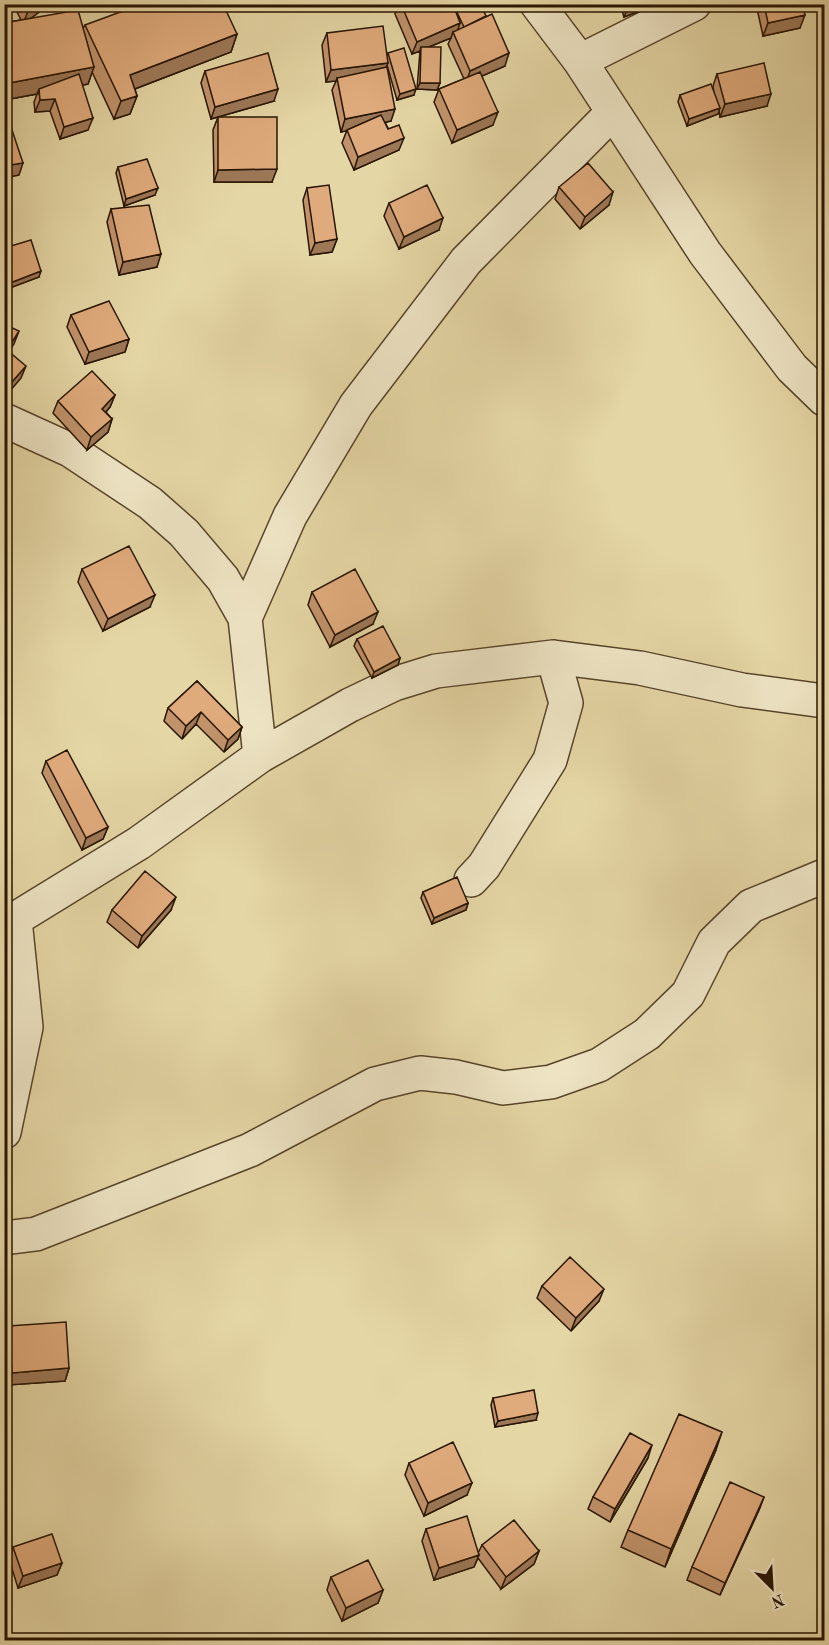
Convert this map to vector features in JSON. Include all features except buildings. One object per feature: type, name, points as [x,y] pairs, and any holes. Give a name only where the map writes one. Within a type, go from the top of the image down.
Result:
[{"type":"street","points":[[537,4],[580,61],[705,253],[792,368],[825,399]]},
{"type":"street","points":[[580,61],[694,4]]},
{"type":"street","points":[[245,618],[290,516],[356,405],[466,261],[612,113]]},
{"type":"street","points":[[4,420],[69,450],[150,503],[184,533],[223,579],[245,618],[260,756]]},
{"type":"street","points":[[471,880],[484,866],[550,760],[566,703],[553,657]]},
{"type":"street","points":[[4,1132],[26,1027],[10,923],[139,843],[260,756],[350,705],[394,684],[436,671],[553,657],[640,669],[742,690],[825,701]]},
{"type":"street","points":[[4,1238],[36,1234],[250,1150],[375,1084],[420,1072],[456,1077],[503,1088],[551,1082],[599,1065],[647,1034],[688,994],[714,942],[751,906],[825,876]]}]
